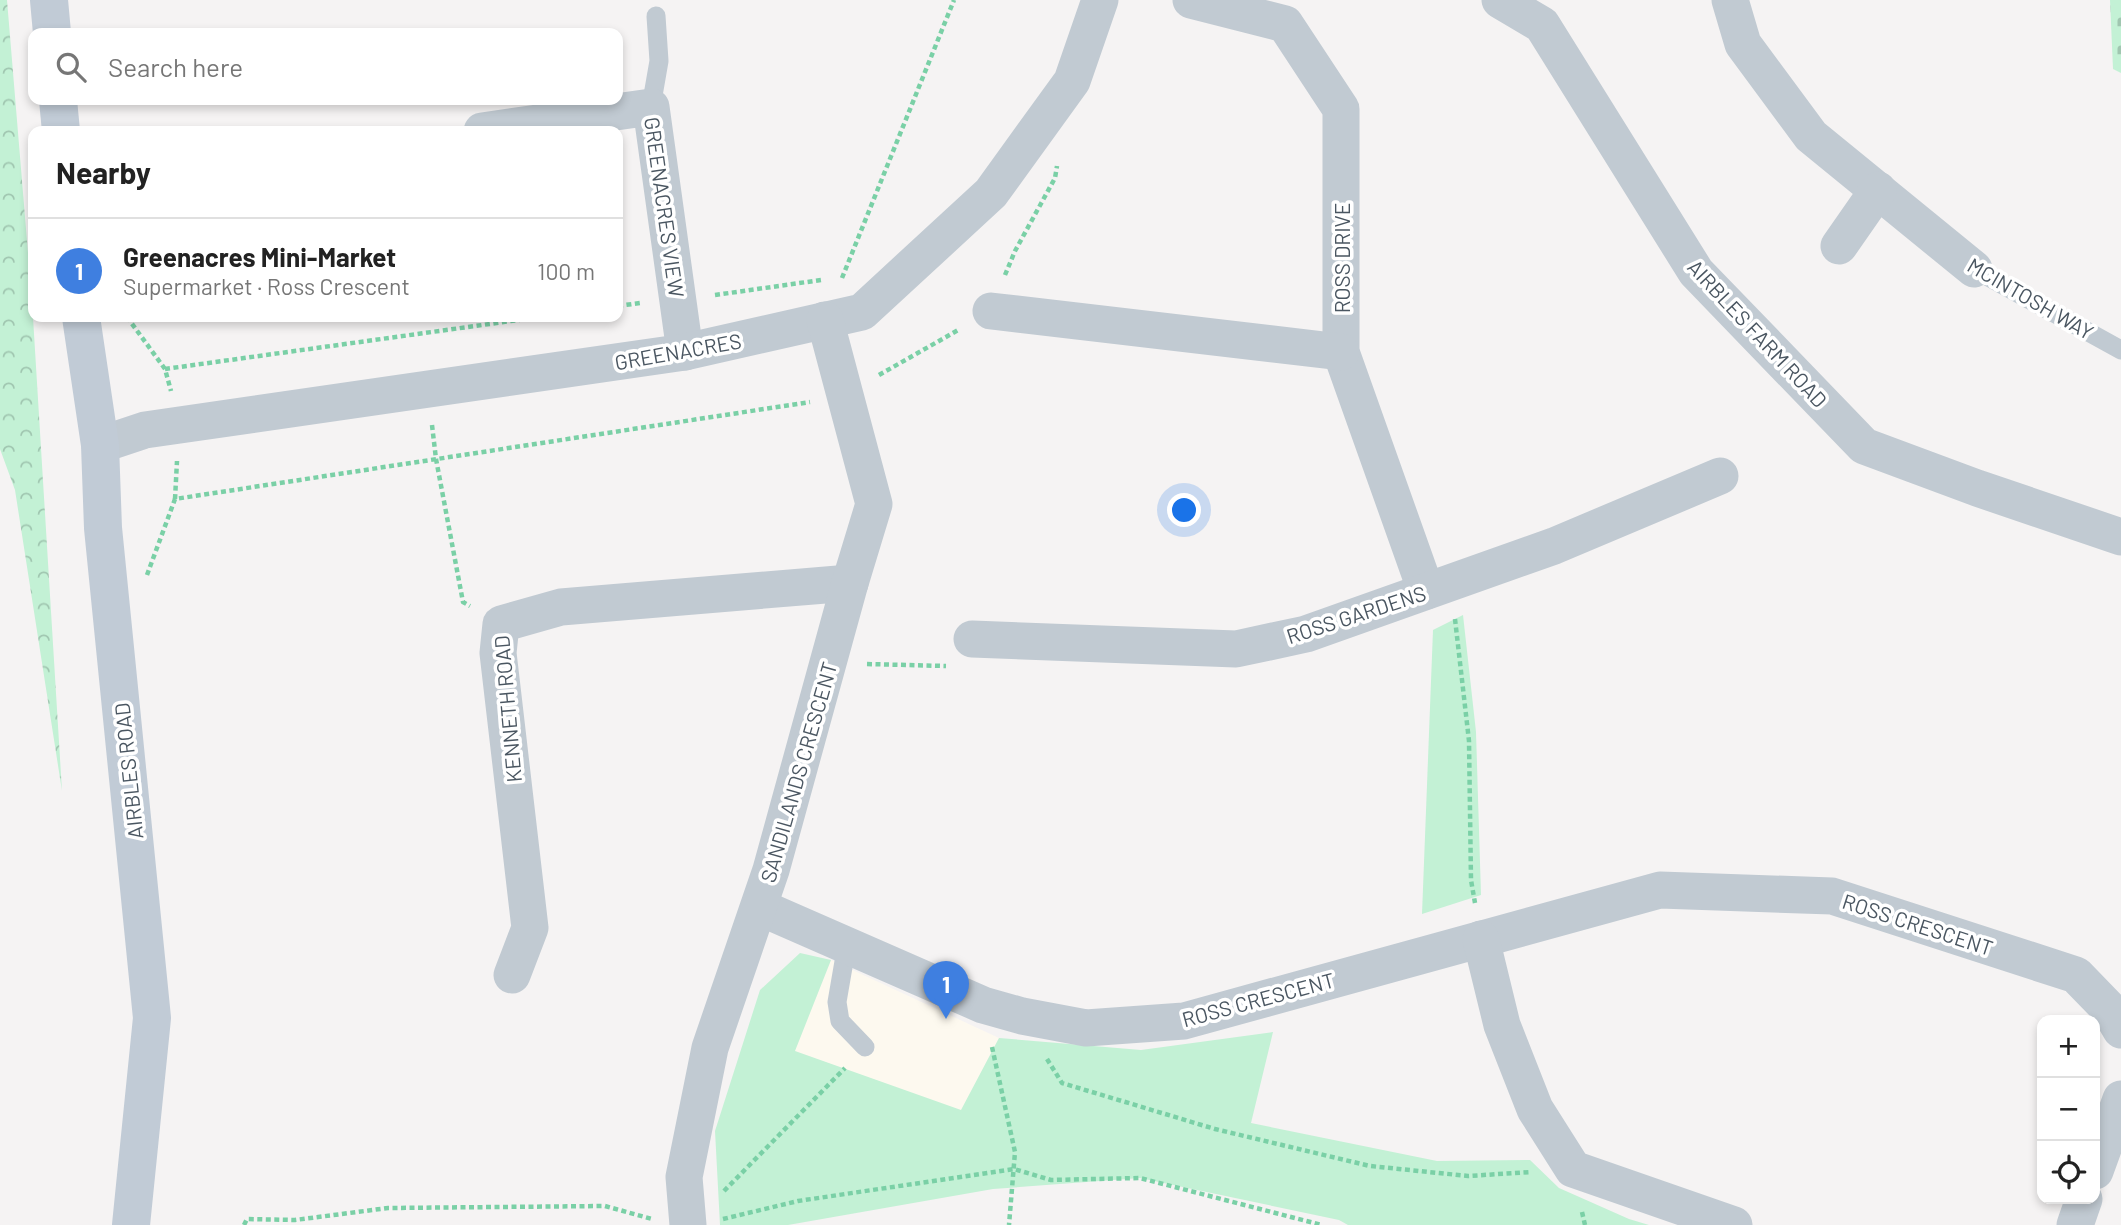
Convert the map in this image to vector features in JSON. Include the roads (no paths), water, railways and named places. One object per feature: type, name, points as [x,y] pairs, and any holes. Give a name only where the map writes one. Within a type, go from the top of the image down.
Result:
[{"type":"main road","points":[[49,0],[52,28]]},
{"type":"main road","points":[[58,105],[61,126]]},
{"type":"main road","name":"AIRBLES ROAD","points":[[82,322],[100,445],[103,528],[152,1018],[131,1225]]},
{"type":"street","name":"GREENACRES","points":[[100,445],[145,430],[685,352],[862,312],[991,193],[1072,81],[1100,0]]},
{"type":"street","name":"ROSS DRIVE","points":[[1191,0],[1285,24],[1341,109],[1340,352],[1437,587]]},
{"type":"street","name":"AIRBLES FARM ROAD","points":[[1500,0],[1542,25],[1696,272],[1864,446],[2121,537]]},
{"type":"street","name":"MCINTOSH WAY","points":[[1730,0],[1743,44],[1811,136],[1975,269]]},
{"type":"street","name":"GREENACRES VIEW","points":[[516,126],[651,107],[685,352]]},
{"type":"street","points":[[1839,246],[1878,190]]},
{"type":"street","points":[[991,311],[1340,352]]},
{"type":"street","name":"SANDILANDS CRESCENT","points":[[688,1223],[684,1177],[710,1048],[771,870],[874,504],[825,320]]},
{"type":"street","name":"ROSS GARDENS","points":[[972,639],[1236,649],[1306,634],[1554,546],[1720,476]]},
{"type":"street","name":"KENNETH ROAD","points":[[512,975],[530,928],[498,653],[500,624],[561,607],[850,583]]},
{"type":"street","name":"ROSS CRESCENT","points":[[759,907],[983,1004],[1022,1016],[1086,1028],[1184,1021],[1661,890],[1832,896],[2076,975],[2108,1009],[2121,1030]]},
{"type":"street","points":[[1481,939],[1502,1025],[1535,1109],[1573,1169],[1734,1225]]},
{"type":"street","points":[[2100,1157],[2121,1099]]},
{"type":"street","points":[[2075,1225],[2082,1204]]},
{"type":"lane","points":[[651,107],[659,61],[656,16]]},
{"type":"lane","name":"MCINTOSH WAY","points":[[1975,269],[2121,349]]},
{"type":"lane","points":[[846,944],[837,1002],[840,1021],[865,1047]]},
{"type":"place","name":"Greenacres Mini-Market","points":[[946,1019]]}]
